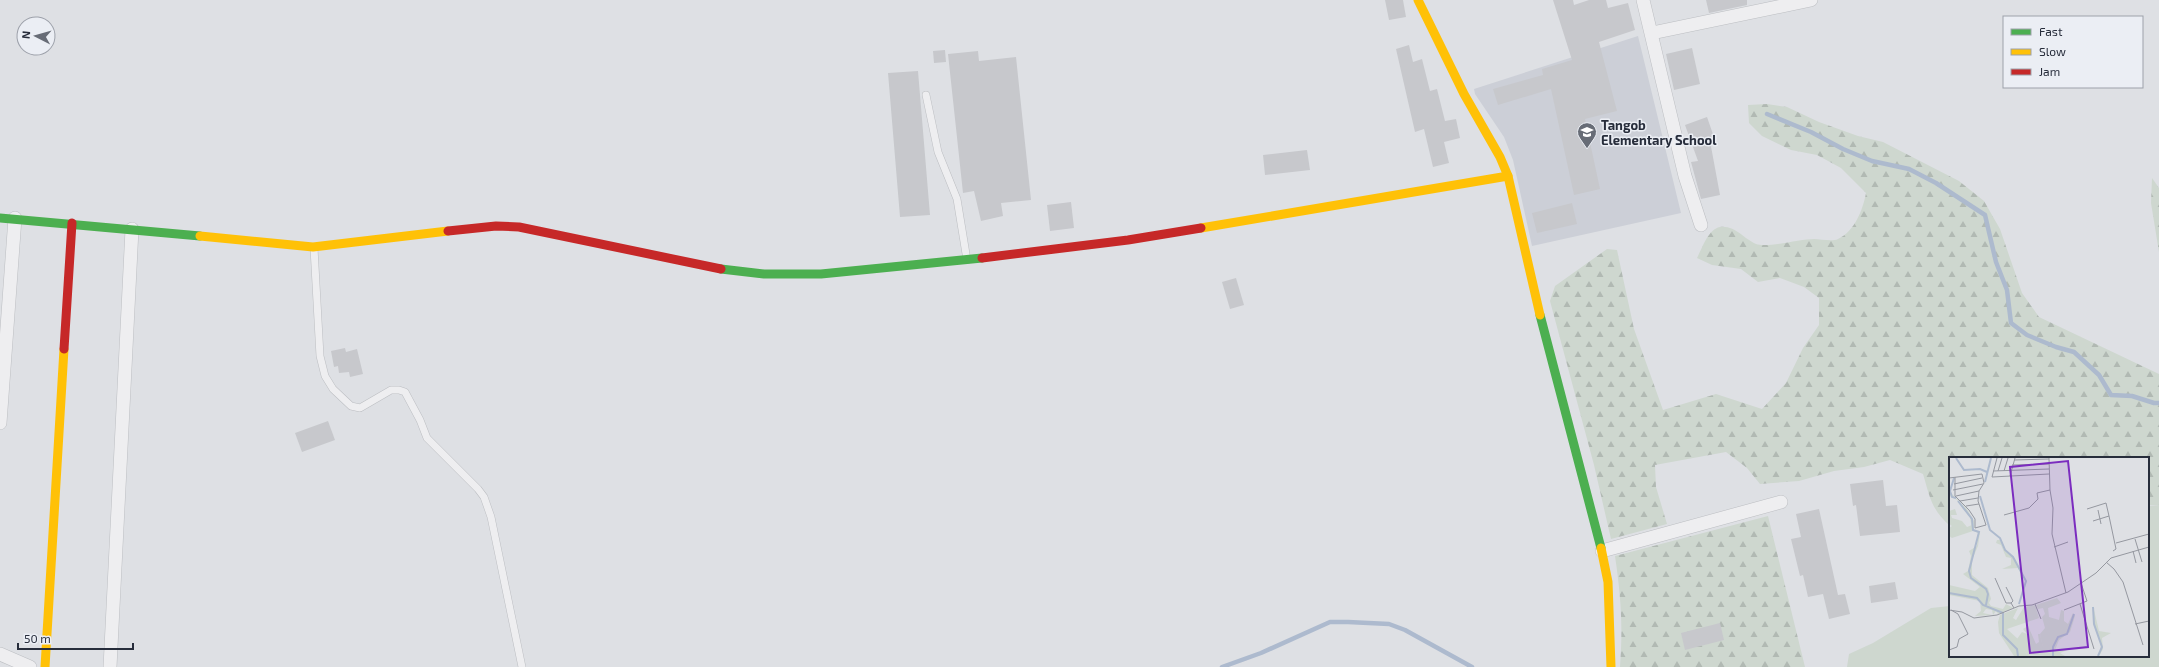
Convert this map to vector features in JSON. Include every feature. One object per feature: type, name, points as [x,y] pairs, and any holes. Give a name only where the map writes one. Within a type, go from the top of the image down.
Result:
[{"type":"street","points":[[1418,0],[1464,94],[1500,157],[1508,176],[1535,298],[1602,551],[1608,582],[1611,667]]},
{"type":"street","points":[[1643,0],[1686,176],[1701,225]]},
{"type":"street","points":[[1652,33],[1811,0]]},
{"type":"street","points":[[0,218],[72,223],[313,246],[496,226],[519,227],[707,267],[764,274],[820,274],[967,260],[1128,240],[1508,176]]},
{"type":"street","points":[[0,423],[15,218]]},
{"type":"street","points":[[45,667],[72,223]]},
{"type":"street","points":[[110,667],[132,229]]},
{"type":"street","points":[[1602,551],[1780,502]]},
{"type":"street","points":[[0,654],[30,667]]},
{"type":"lane","points":[[926,95],[938,152],[957,199],[967,260]]},
{"type":"lane","points":[[313,246],[320,356],[329,383],[340,398],[356,408],[364,407],[391,390],[400,390],[405,392],[428,438],[484,497],[491,517],[522,667]]},
{"type":"shaded area","name":"Tangob Elementary School","points":[[1638,36],[1681,213],[1532,246],[1513,160],[1504,137],[1475,94],[1474,89]]},
{"type":"green space","points":[[1767,104],[1787,107],[1819,122],[1858,136],[1883,142],[1959,181],[1984,201],[2000,229],[2022,293],[2039,317],[2159,374],[2159,505],[2149,505],[2149,457],[1949,457],[1949,525],[1935,508],[1923,474],[1890,460],[1864,467],[1834,471],[1799,481],[1760,484],[1747,468],[1726,452],[1655,465],[1656,487],[1667,524],[1611,539],[1594,465],[1550,301],[1555,286],[1607,249],[1617,250],[1634,329],[1663,410],[1716,394],[1762,409],[1786,383],[1803,348],[1819,325],[1819,298],[1804,287],[1780,278],[1758,282],[1741,269],[1712,265],[1697,258],[1703,245],[1712,231],[1720,227],[1735,230],[1752,242],[1761,245],[1808,239],[1836,240],[1849,231],[1854,225],[1863,206],[1866,193],[1841,168],[1817,155],[1791,150],[1762,136],[1749,123],[1748,105]]},
{"type":"green space","points":[[2152,178],[2159,188],[2159,252],[2151,203]]},
{"type":"green space","points":[[2159,505],[2159,667],[1847,667],[1849,654],[1873,643],[1931,608],[1949,606],[1949,657],[2149,657],[2149,506]]},
{"type":"green space","points":[[1768,516],[1805,667],[1620,667],[1621,611],[1615,556]]},
{"type":"building","points":[[1385,0],[1403,0],[1406,17],[1389,20]]},
{"type":"building","points":[[1553,0],[1573,0],[1574,5],[1589,0],[1606,0],[1608,8],[1628,3],[1635,30],[1599,42],[1617,111],[1585,119],[1600,189],[1574,195],[1551,89],[1498,105],[1493,89],[1543,75],[1542,69],[1572,60]]},
{"type":"building","points":[[1706,0],[1747,0],[1747,5],[1709,13]]},
{"type":"building","points":[[1409,45],[1413,62],[1422,59],[1430,91],[1437,89],[1445,121],[1456,119],[1460,138],[1444,142],[1449,163],[1433,167],[1424,129],[1415,132],[1396,49]]},
{"type":"building","points":[[1692,48],[1700,84],[1674,90],[1666,54]]},
{"type":"building","points":[[945,50],[946,62],[934,63],[933,51]]},
{"type":"building","points":[[978,51],[979,61],[1016,57],[1031,200],[1001,203],[1003,216],[981,221],[974,191],[963,193],[948,54]]},
{"type":"building","points":[[918,71],[930,215],[900,217],[888,73]]},
{"type":"building","points":[[1707,117],[1715,140],[1710,141],[1720,195],[1701,199],[1691,162],[1698,161],[1685,125]]},
{"type":"building","points":[[1307,150],[1310,170],[1265,175],[1263,155]]},
{"type":"building","points":[[1071,202],[1074,228],[1050,231],[1047,205]]},
{"type":"building","points":[[1572,203],[1577,224],[1537,233],[1532,213]]},
{"type":"building","points":[[1236,278],[1244,305],[1230,309],[1222,282]]},
{"type":"building","points":[[345,348],[346,352],[357,349],[363,374],[350,377],[349,372],[339,373],[338,366],[334,367],[331,351]]},
{"type":"building","points":[[328,421],[335,440],[302,452],[295,433]]},
{"type":"building","points":[[1883,480],[1886,506],[1897,505],[1900,532],[1860,536],[1856,505],[1853,506],[1850,484]]},
{"type":"building","points":[[1819,509],[1838,595],[1845,594],[1850,614],[1829,619],[1823,594],[1808,597],[1803,575],[1800,576],[1791,539],[1801,537],[1796,514]]},
{"type":"building","points":[[1895,582],[1898,599],[1871,603],[1869,586]]},
{"type":"building","points":[[1720,623],[1724,640],[1685,650],[1681,633]]},
{"type":"waterway","points":[[1767,114],[1811,132],[1843,149],[1872,161],[1909,169],[1936,183],[1985,215],[1996,262],[2007,290],[2011,323],[2027,335],[2056,347],[2074,352],[2099,375],[2111,395],[2132,396],[2154,403],[2159,403]]},
{"type":"waterway","points":[[1222,667],[1261,653],[1330,622],[1389,624],[1405,630],[1472,667]]},
{"type":"traffic: fast","points":[[0,218],[200,236]]},
{"type":"traffic: fast","points":[[721,269],[764,274],[821,274],[982,258]]},
{"type":"traffic: fast","points":[[1540,315],[1601,548]]},
{"type":"traffic: slow","points":[[1418,0],[1464,94],[1500,157],[1508,176],[1540,315]]},
{"type":"traffic: slow","points":[[1201,228],[1508,176]]},
{"type":"traffic: slow","points":[[200,236],[313,247],[448,231]]},
{"type":"traffic: slow","points":[[45,667],[64,349]]},
{"type":"traffic: slow","points":[[1601,548],[1608,582],[1611,667]]},
{"type":"traffic: jam","points":[[64,349],[72,223]]},
{"type":"traffic: jam","points":[[448,231],[496,226],[519,227],[721,269]]},
{"type":"traffic: jam","points":[[982,258],[1128,240],[1201,228]]},
{"type":"place","name":"Tangob Elementary School","points":[[1587,149]]}]
